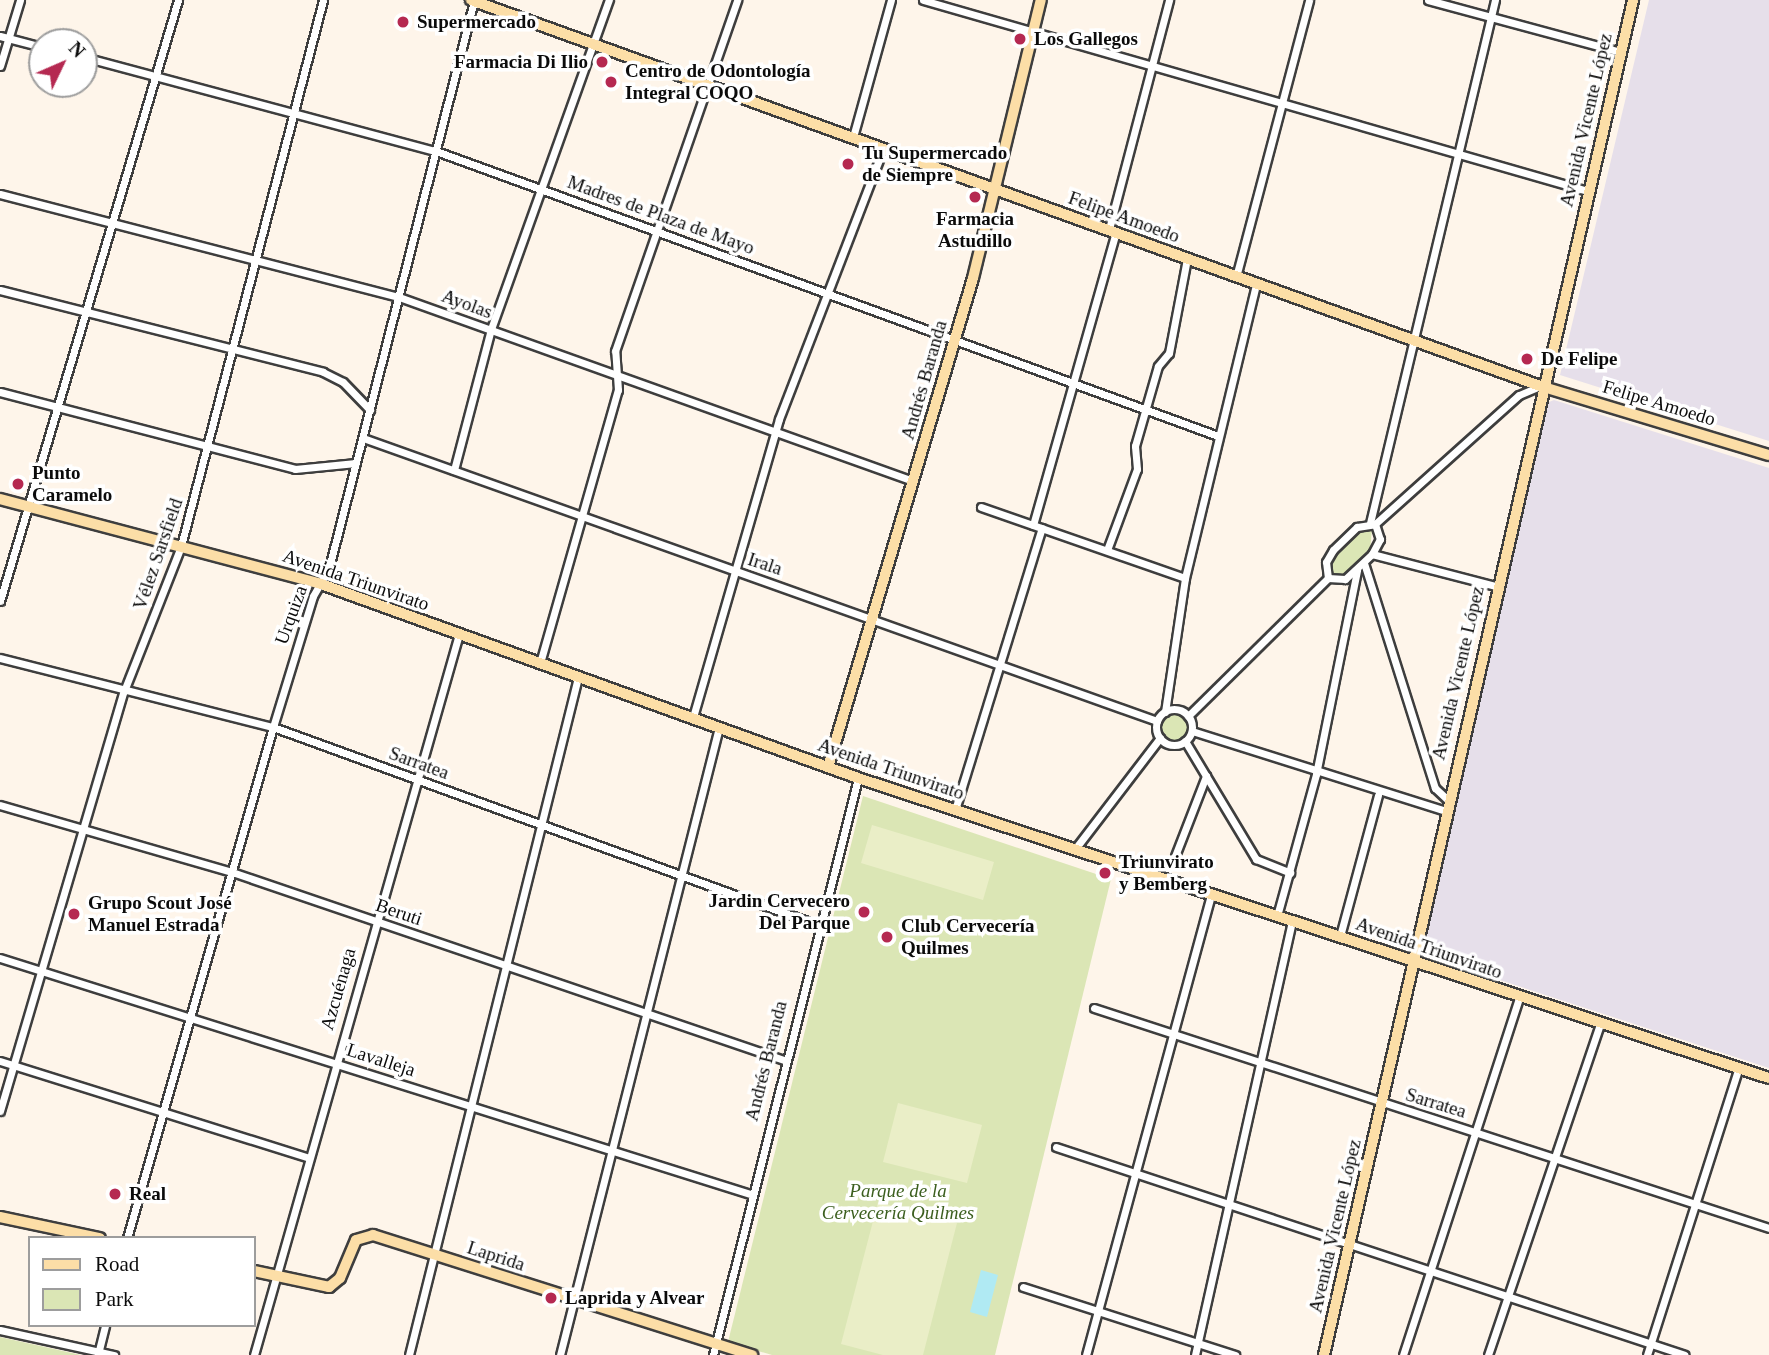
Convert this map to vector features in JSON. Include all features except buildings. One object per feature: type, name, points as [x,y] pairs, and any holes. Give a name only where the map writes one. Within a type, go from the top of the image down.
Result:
[{"type":"main road","name":"Felipe Amoedo","points":[[473,0],[1540,386],[1769,455]]},
{"type":"main road","name":"Andrés Baranda","points":[[828,767],[997,190],[1041,0]]},
{"type":"main road","name":"Avenida Vicente López","points":[[1324,1355],[1540,386],[1633,0]]},
{"type":"main road","name":"Avenida Triunvirato","points":[[0,499],[321,584],[858,778],[1769,1078]]},
{"type":"main road","points":[[0,1217],[90,1236]]},
{"type":"main road","name":"Laprida","points":[[256,1271],[329,1287],[340,1278],[352,1246],[366,1235],[573,1299],[714,1349],[752,1355]]},
{"type":"street","points":[[0,66],[4,37],[20,0]]},
{"type":"street","points":[[0,601],[178,0]]},
{"type":"street","name":"Vélez Sarsfield","points":[[0,1111],[86,829],[124,691],[181,546],[323,0]]},
{"type":"street","name":"Urquiza","points":[[128,1236],[273,727],[321,584],[363,438],[473,0]]},
{"type":"street","points":[[454,470],[491,330],[597,45],[609,0]]},
{"type":"street","points":[[540,663],[582,519],[617,374],[615,351],[712,86],[737,0]]},
{"type":"street","points":[[853,137],[891,0]]},
{"type":"street","points":[[923,0],[1151,69],[1588,191]]},
{"type":"street","points":[[1032,525],[1074,381],[1169,0]]},
{"type":"street","points":[[1236,277],[1309,0]]},
{"type":"street","points":[[1428,0],[1621,52]]},
{"type":"street","points":[[1188,716],[1328,578],[1345,579],[1357,570],[1372,554],[1380,539],[1372,524],[1461,156],[1495,0]]},
{"type":"street","points":[[4,37],[28,43]]},
{"type":"street","name":"Madres de Plaza de Mayo","points":[[98,61],[436,151],[825,290],[1146,407],[1218,436]]},
{"type":"street","points":[[693,717],[775,431],[825,290],[884,149]]},
{"type":"street","name":"Ayolas","points":[[0,194],[399,297],[913,481]]},
{"type":"street","points":[[1107,550],[1138,469],[1135,446],[1158,366],[1169,353],[1187,259]]},
{"type":"street","points":[[1188,716],[1192,731],[1185,741],[1169,744],[1160,738],[1157,721],[1165,712],[1185,578],[1256,285]]},
{"type":"street","points":[[0,290],[335,376],[370,410]]},
{"type":"street","points":[[1328,578],[1326,562],[1333,550],[1372,524],[1520,396],[1540,386]]},
{"type":"street","points":[[0,392],[305,470],[356,463]]},
{"type":"street","name":"Irala","points":[[363,438],[582,519],[1157,721]]},
{"type":"street","points":[[981,507],[1185,578]]},
{"type":"street","points":[[955,810],[998,663],[1042,528]]},
{"type":"street","points":[[1372,554],[1496,586]]},
{"type":"street","points":[[1364,563],[1435,788],[1446,805]]},
{"type":"street","points":[[1277,916],[1316,774],[1357,570]]},
{"type":"street","name":"Azcuénaga","points":[[254,1355],[272,1275],[459,634]]},
{"type":"street","name":"Sarratea","points":[[0,657],[124,691],[273,727],[818,925]]},
{"type":"street","points":[[409,1355],[469,1105],[578,677]]},
{"type":"street","points":[[1165,712],[1188,716]]},
{"type":"street","points":[[560,1355],[609,1151],[719,727]]},
{"type":"street","points":[[1192,731],[1378,795],[1446,805]]},
{"type":"street","points":[[1075,849],[1160,738]]},
{"type":"street","points":[[1185,741],[1256,859],[1290,873]]},
{"type":"street","points":[[1175,856],[1206,776]]},
{"type":"street","name":"Andrés Baranda","points":[[714,1349],[818,925],[858,778]]},
{"type":"street","points":[[1340,936],[1378,795]]},
{"type":"street","name":"Beruti","points":[[0,805],[232,872],[784,1060]]},
{"type":"street","points":[[1086,1355],[1211,894]]},
{"type":"street","points":[[1195,1355],[1292,921]]},
{"type":"street","name":"Lavalleja","points":[[0,958],[190,1015],[750,1195]]},
{"type":"street","points":[[1403,1355],[1519,997]]},
{"type":"street","name":"Sarratea","points":[[1094,1008],[1769,1228]]},
{"type":"street","points":[[1488,1355],[1600,1024]]},
{"type":"street","points":[[0,1061],[306,1157]]},
{"type":"street","points":[[1647,1355],[1697,1205],[1738,1069]]},
{"type":"street","points":[[1056,1147],[1685,1355]]},
{"type":"street","points":[[1023,1287],[1235,1355]]},
{"type":"street","points":[[98,1353],[104,1327]]},
{"type":"street","points":[[0,1329],[114,1355]]},
{"type":"shaded area","points":[[1649,0],[1769,0],[1769,441],[1560,375]]},
{"type":"shaded area","points":[[1554,400],[1769,468],[1769,1068],[1417,953],[1544,404]]},
{"type":"green space","points":[[1372,528],[1370,552],[1344,576],[1330,576],[1335,553],[1359,530]]},
{"type":"green space","points":[[1174,712],[1184,717],[1189,727],[1184,737],[1174,742],[1164,737],[1159,727],[1164,717]]},
{"type":"green space","name":"Parque de la Cervecería Quilmes","points":[[863,796],[1111,879],[995,1355],[772,1355],[728,1342]]},
{"type":"green space","points":[[872,825],[994,862],[983,900],[861,863]]},
{"type":"green space","points":[[898,1103],[982,1125],[967,1183],[883,1162]]},
{"type":"green space","points":[[878,1202],[957,1223],[923,1355],[883,1355],[841,1344]]},
{"type":"green space","points":[[0,1337],[81,1355],[0,1355]]},
{"type":"water","points":[[981,1270],[998,1275],[987,1317],[970,1312]]},
{"type":"place","name":"Supermercado","points":[[403,22]]},
{"type":"place","name":"Los Gallegos","points":[[1020,39]]},
{"type":"place","name":"Farmacia Di Ilio","points":[[602,62]]},
{"type":"place","name":"Centro de Odontología Integral COQO","points":[[611,82]]},
{"type":"place","name":"Tu Supermercado de Siempre","points":[[848,164]]},
{"type":"place","name":"Farmacia Astudillo","points":[[975,197]]},
{"type":"place","name":"De Felipe","points":[[1527,359]]},
{"type":"place","name":"Punto Caramelo","points":[[18,484]]},
{"type":"place","name":"Triunvirato y Bemberg","points":[[1105,873]]},
{"type":"place","name":"Jardin Cervecero Del Parque","points":[[864,912]]},
{"type":"place","name":"Grupo Scout José Manuel Estrada","points":[[74,914]]},
{"type":"place","name":"Club Cervecería Quilmes","points":[[887,937]]},
{"type":"place","name":"Real","points":[[115,1194]]},
{"type":"place","name":"Laprida y Alvear","points":[[551,1298]]}]
